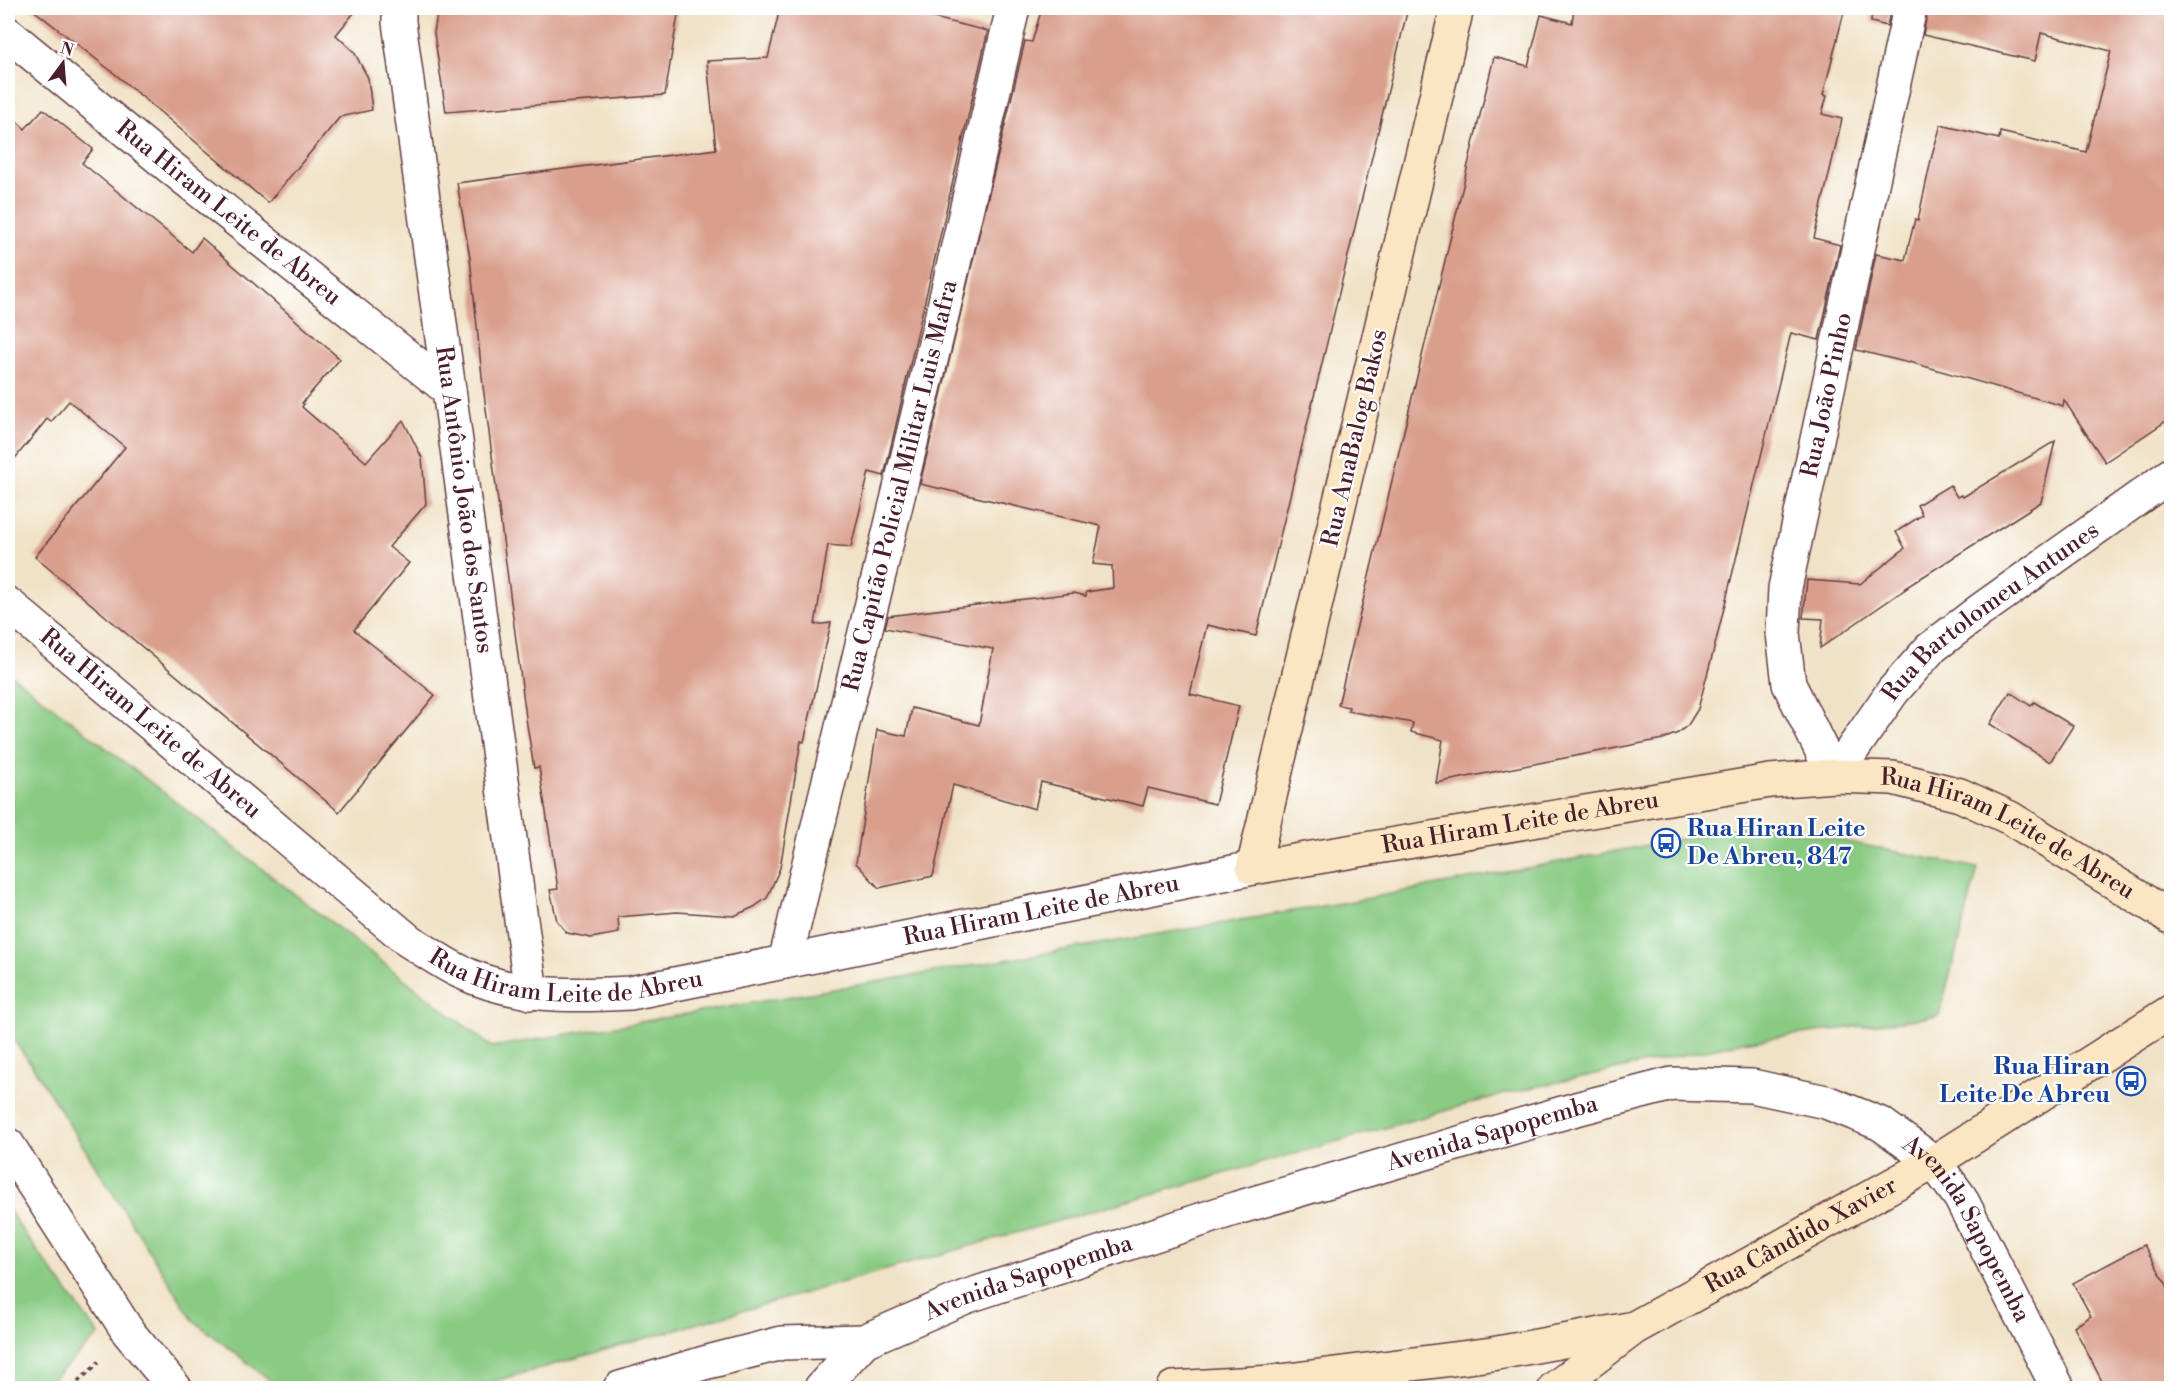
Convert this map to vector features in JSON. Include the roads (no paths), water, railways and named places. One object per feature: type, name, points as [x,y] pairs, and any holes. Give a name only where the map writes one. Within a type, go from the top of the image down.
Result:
[{"type":"main road","name":"Rua AnaBalog Bakos","points":[[1253,868],[1457,8]]},
{"type":"main road","name":"Rua Hiram Leite de Abreu","points":[[1253,868],[1770,781],[1834,776],[1893,778],[1960,795],[2010,818],[2172,918]]},
{"type":"main road","name":"Rua Cândido Xavier","points":[[1555,1389],[1634,1328],[1934,1162],[2172,1011]]},
{"type":"main road","points":[[1173,1389],[1286,1385],[1492,1354],[1634,1328]]},
{"type":"street","name":"Rua Antônio João dos Santos","points":[[399,8],[399,22],[531,993]]},
{"type":"street","name":"Rua Capitão Policial Militar Luis Mafra","points":[[785,962],[942,315],[1013,8]]},
{"type":"street","name":"Rua João Pinho","points":[[1834,776],[1789,684],[1783,633],[1785,588],[1910,8]]},
{"type":"street","name":"Rua Hiram Leite de Abreu","points":[[8,34],[449,390]]},
{"type":"street","name":"Rua Bartolomeu Antunes","points":[[1834,776],[1893,691],[1930,649],[1978,612],[2172,474]]},
{"type":"street","name":"Rua Hiram Leite de Abreu","points":[[8,604],[409,941],[459,971],[495,986],[531,993],[569,996],[630,993],[1253,868]]},
{"type":"street","name":"Avenida Sapopemba","points":[[821,1389],[864,1341],[965,1297],[1226,1212],[1576,1109],[1672,1084],[1752,1086],[1826,1101],[1881,1125],[1934,1162],[1960,1197],[2058,1389]]},
{"type":"street","points":[[8,1145],[129,1333],[175,1389]]},
{"type":"street","points":[[620,1389],[704,1363],[782,1343],[864,1341]]},
{"type":"place","name":"Rua Hiran Leite De Abreu, 847","points":[[1666,843]]},
{"type":"place","name":"Rua Hiran Leite De Abreu","points":[[2131,1081]]}]
